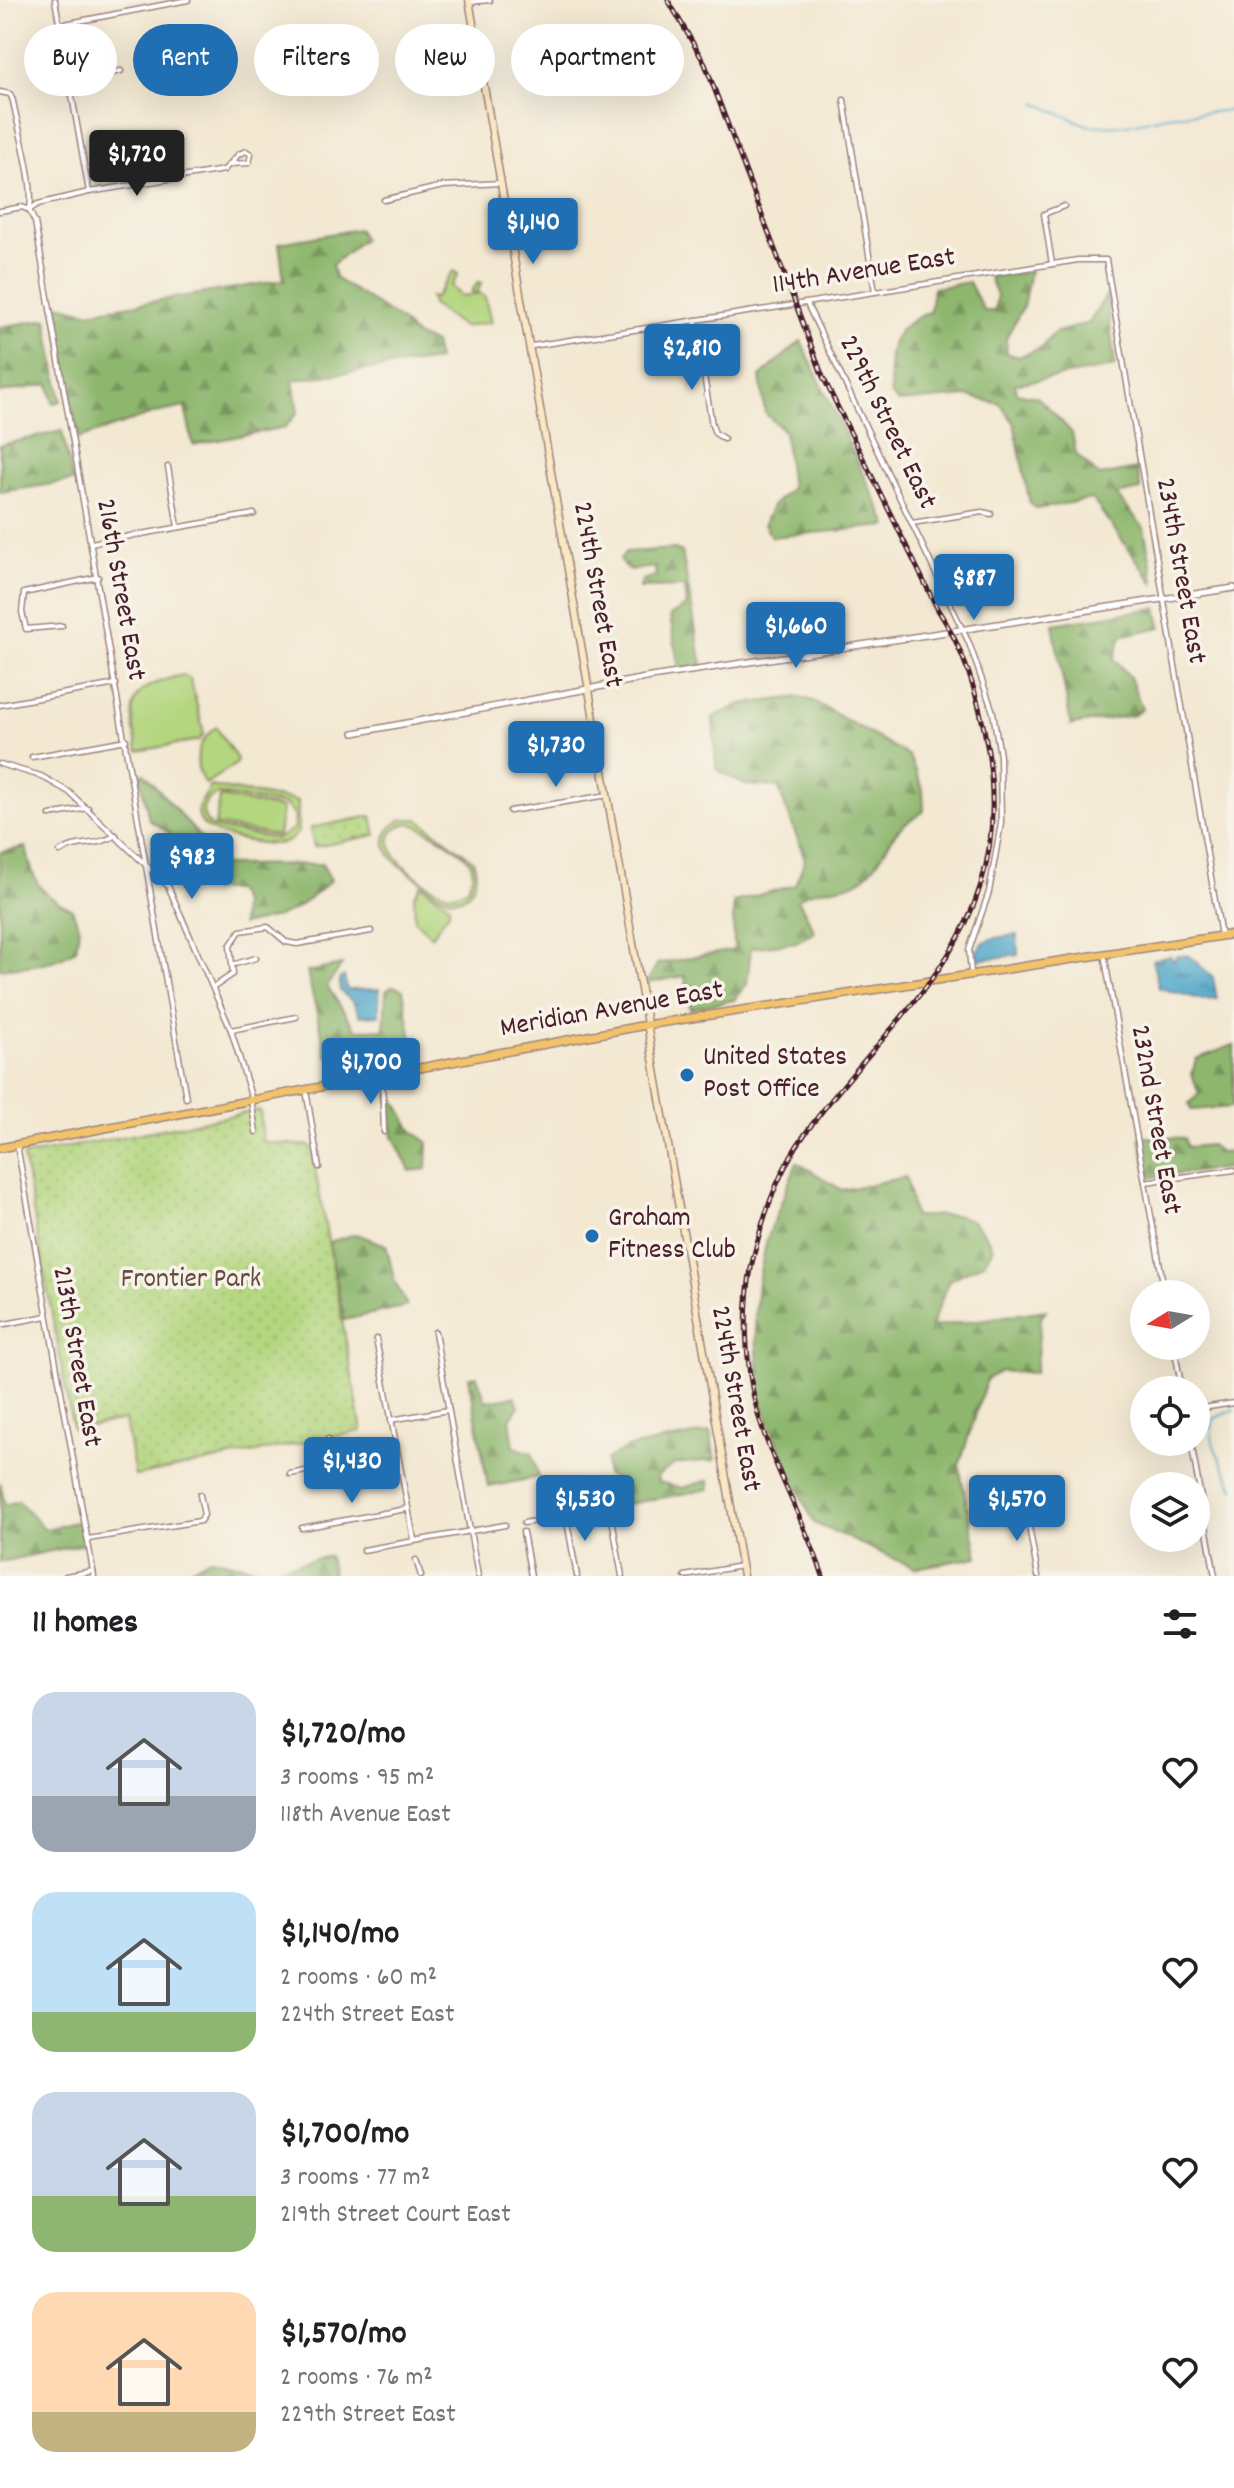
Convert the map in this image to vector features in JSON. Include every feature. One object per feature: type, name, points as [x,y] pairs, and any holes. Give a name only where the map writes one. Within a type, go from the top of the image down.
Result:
[{"type":"main road","name":"224th Street East","points":[[469,1],[532,346],[646,1025],[743,1576]]},
{"type":"main road","name":"Meridian Avenue East","points":[[0,1148],[646,1025],[1234,934]]},
{"type":"street","points":[[55,0],[59,24]]},
{"type":"street","points":[[64,24],[188,0]]},
{"type":"street","points":[[469,1],[490,0]]},
{"type":"street","points":[[117,72],[121,71]]},
{"type":"street","name":"216th Street East","points":[[0,92],[8,92],[13,101],[32,203],[29,210],[35,222],[98,577],[186,1098]]},
{"type":"street","points":[[72,96],[89,192]]},
{"type":"street","points":[[844,100],[875,292]]},
{"type":"street","points":[[0,211],[22,207],[29,210],[38,204],[89,192],[224,170],[230,164],[243,152],[251,154],[249,163],[230,164]]},
{"type":"street","points":[[384,200],[443,186],[503,183]]},
{"type":"street","points":[[1052,264],[1044,214],[1064,206]]},
{"type":"street","name":"114th Avenue East","points":[[532,346],[1052,264],[1094,258],[1106,260]]},
{"type":"street","name":"234th Street East","points":[[1106,260],[1221,936]]},
{"type":"street","name":"229th Street East","points":[[807,304],[963,630],[993,712],[1002,782],[1000,835],[985,906],[969,950],[971,973]]},
{"type":"street","points":[[695,320],[712,425],[715,433],[724,439]]},
{"type":"street","points":[[168,467],[178,527]]},
{"type":"street","points":[[912,523],[982,512],[991,514]]},
{"type":"street","points":[[91,543],[254,514]]},
{"type":"street","points":[[62,626],[26,629],[22,612],[24,593],[98,577]]},
{"type":"street","points":[[354,733],[692,671],[1234,588]]},
{"type":"street","points":[[0,705],[116,684]]},
{"type":"street","points":[[32,757],[126,740]]},
{"type":"street","points":[[0,764],[51,781],[88,808],[146,864],[177,900],[231,1030],[252,1100],[256,1132]]},
{"type":"street","points":[[510,811],[608,795]]},
{"type":"street","points":[[50,815],[88,808]]},
{"type":"street","points":[[60,852],[68,846],[103,842],[116,835]]},
{"type":"street","points":[[214,987],[230,979],[235,964],[230,950],[232,938],[250,928],[272,928],[293,944],[371,931]]},
{"type":"street","name":"232nd Street East","points":[[1104,954],[1162,1280]]},
{"type":"street","points":[[235,964],[256,958]]},
{"type":"street","points":[[231,1030],[296,1017]]},
{"type":"street","points":[[382,1076],[384,1132]]},
{"type":"street","points":[[306,1090],[319,1167]]},
{"type":"street","name":"213th Street East","points":[[17,1145],[94,1574]]},
{"type":"street","points":[[1145,1182],[1234,1170]]},
{"type":"street","points":[[0,1325],[47,1316]]},
{"type":"street","points":[[435,1332],[478,1576]]},
{"type":"street","points":[[376,1339],[414,1539]]},
{"type":"street","points":[[1210,1407],[1234,1403]]},
{"type":"street","points":[[391,1421],[448,1410]]},
{"type":"street","points":[[328,1439],[333,1466]]},
{"type":"street","points":[[290,1474],[397,1454]]},
{"type":"street","points":[[1194,1456],[1215,1576]]},
{"type":"street","points":[[88,1539],[200,1521],[204,1515],[200,1495]]},
{"type":"street","points":[[1025,1505],[1038,1576]]},
{"type":"street","points":[[302,1528],[406,1509]]},
{"type":"street","points":[[524,1523],[579,1513]]},
{"type":"street","points":[[611,1513],[622,1576]]},
{"type":"street","points":[[566,1516],[577,1576]]},
{"type":"street","points":[[363,1550],[505,1525]]},
{"type":"street","points":[[523,1532],[531,1576]]},
{"type":"street","points":[[416,1560],[421,1576]]},
{"type":"street","points":[[685,1576],[741,1566]]},
{"type":"street","points":[[66,1576],[94,1574]]},
{"type":"green space","points":[[358,229],[363,239],[332,265],[335,278],[399,319],[416,336],[434,343],[438,360],[293,380],[298,412],[285,427],[193,445],[185,407],[155,413],[78,439],[54,304],[88,312],[284,280],[279,243]]},
{"type":"green space","points":[[453,271],[458,274],[451,286],[461,296],[477,294],[472,291],[478,282],[481,283],[478,292],[485,297],[491,322],[463,327],[432,305],[430,297],[435,298]]},
{"type":"green space","points":[[1030,271],[1023,307],[1006,338],[1007,353],[1018,357],[1041,348],[1054,333],[1089,323],[1107,294],[1115,367],[1015,384],[1016,393],[1037,397],[1052,411],[1072,433],[1076,454],[1099,476],[1137,469],[1141,490],[1116,495],[1144,528],[1155,585],[1092,499],[1036,509],[1030,504],[1014,423],[1000,404],[967,396],[899,402],[891,395],[892,344],[904,326],[930,312],[933,288],[969,282],[984,311],[995,311],[997,295],[989,277]]},
{"type":"green space","points":[[47,319],[61,401],[53,403],[49,384],[0,393],[0,327]]},
{"type":"green space","points":[[801,341],[888,526],[771,537],[764,524],[772,506],[791,488],[784,431],[765,413],[760,377]]},
{"type":"green space","points":[[62,431],[73,481],[0,492],[0,445]]},
{"type":"green space","points":[[675,549],[682,552],[702,665],[679,669],[670,616],[687,605],[685,587],[640,588],[642,580],[656,576],[655,567],[631,570],[624,567],[620,559],[626,552]]},
{"type":"green space","points":[[1157,608],[1161,627],[1121,636],[1114,659],[1130,677],[1142,709],[1134,715],[1071,725],[1053,624]]},
{"type":"green space","points":[[183,675],[190,679],[204,733],[199,740],[138,751],[133,719],[136,698],[152,685]]},
{"type":"green space","points":[[800,697],[813,701],[909,756],[923,790],[924,811],[898,830],[876,864],[858,881],[812,892],[798,899],[815,932],[796,942],[751,948],[747,984],[734,1000],[690,1009],[685,976],[647,983],[657,964],[734,950],[733,902],[795,885],[805,859],[778,787],[745,785],[716,769],[713,717],[741,704]]},
{"type":"green space","points":[[216,727],[237,759],[236,764],[205,784],[198,768],[198,753],[204,739]]},
{"type":"green space","points":[[144,773],[224,865],[322,864],[331,880],[290,911],[241,925],[242,902],[235,890],[212,890],[197,877],[179,844],[149,820],[140,776]]},
{"type":"green space","points":[[209,786],[298,801],[298,832],[288,842],[275,844],[252,842],[213,831],[205,826],[198,814]],"holes":[[[218,794],[286,805],[295,816],[294,829],[277,839],[212,827],[203,813],[208,800]]]},
{"type":"green space","points":[[220,797],[282,808],[278,836],[215,825]]},
{"type":"green space","points":[[372,816],[376,835],[314,847],[310,828]]},
{"type":"green space","points":[[402,819],[418,819],[473,860],[476,874],[473,887],[458,899],[446,898],[433,891],[401,866],[388,852],[386,836]],"holes":[[[407,823],[440,838],[469,861],[472,874],[468,887],[458,893],[446,893],[424,882],[400,862],[392,851],[390,840],[394,830]]]},
{"type":"green space","points":[[26,847],[31,869],[44,892],[72,909],[79,927],[76,949],[50,962],[0,969],[0,852]]},
{"type":"green space","points":[[421,885],[449,905],[449,912],[431,936],[415,920],[414,896]]},
{"type":"green space","points":[[342,965],[327,986],[356,1030],[384,1029],[386,991],[393,986],[403,990],[416,1062],[363,1069],[327,1056],[307,972]]},
{"type":"green space","points":[[1234,1045],[1233,1107],[1191,1110],[1189,1103],[1199,1094],[1192,1074],[1196,1059]]},
{"type":"green space","points":[[389,1094],[412,1130],[428,1143],[427,1169],[410,1171],[393,1136]]},
{"type":"green space","name":"Frontier Park","points":[[260,1110],[263,1142],[311,1146],[362,1431],[135,1476],[125,1420],[73,1430],[23,1156]]},
{"type":"green space","points":[[1140,1137],[1184,1138],[1187,1147],[1211,1145],[1221,1153],[1234,1152],[1234,1167],[1149,1178]]},
{"type":"green space","points":[[797,1162],[842,1190],[906,1177],[914,1217],[961,1216],[985,1235],[993,1248],[984,1263],[949,1280],[931,1327],[1046,1310],[1041,1317],[1035,1374],[1001,1371],[987,1379],[959,1466],[978,1557],[915,1568],[814,1523],[782,1457],[760,1399],[755,1317],[767,1239]]},
{"type":"green space","points":[[356,1234],[386,1245],[395,1282],[407,1306],[344,1320],[329,1242]]},
{"type":"green space","points":[[477,1376],[486,1401],[515,1396],[519,1406],[510,1419],[514,1447],[532,1453],[539,1477],[488,1487],[469,1377]]},
{"type":"green space","points":[[710,1432],[715,1460],[675,1464],[657,1476],[658,1482],[683,1488],[709,1480],[710,1489],[628,1504],[620,1482],[606,1475],[606,1460],[627,1448]]},
{"type":"green space","points":[[0,1482],[5,1505],[18,1501],[45,1529],[80,1521],[84,1544],[0,1562]]},
{"type":"green space","points":[[329,1556],[333,1576],[178,1576],[210,1558],[266,1570]]},
{"type":"water","points":[[1017,935],[1018,955],[976,960],[979,947],[984,943]]},
{"type":"water","points":[[1188,955],[1213,977],[1217,999],[1203,1000],[1159,988],[1152,960],[1170,956],[1174,961],[1176,956]]},
{"type":"water","points":[[344,976],[347,990],[379,989],[379,1015],[360,1016],[353,1002],[340,991],[339,979]]},
{"type":"waterway","points":[[1036,103],[1089,126],[1127,125],[1167,116],[1234,110]]},
{"type":"waterway","points":[[1234,1410],[1215,1418],[1212,1427],[1217,1454],[1234,1489]]},
{"type":"railway","points":[[668,0],[705,64],[823,377],[964,660],[981,714],[988,751],[992,816],[984,871],[967,920],[942,964],[912,1005],[795,1148],[772,1196],[752,1263],[746,1328],[753,1395],[772,1454],[823,1576]]},
{"type":"place","name":"United States Post Office","points":[[687,1075]]},
{"type":"place","name":"Graham Fitness Club","points":[[592,1236]]}]
